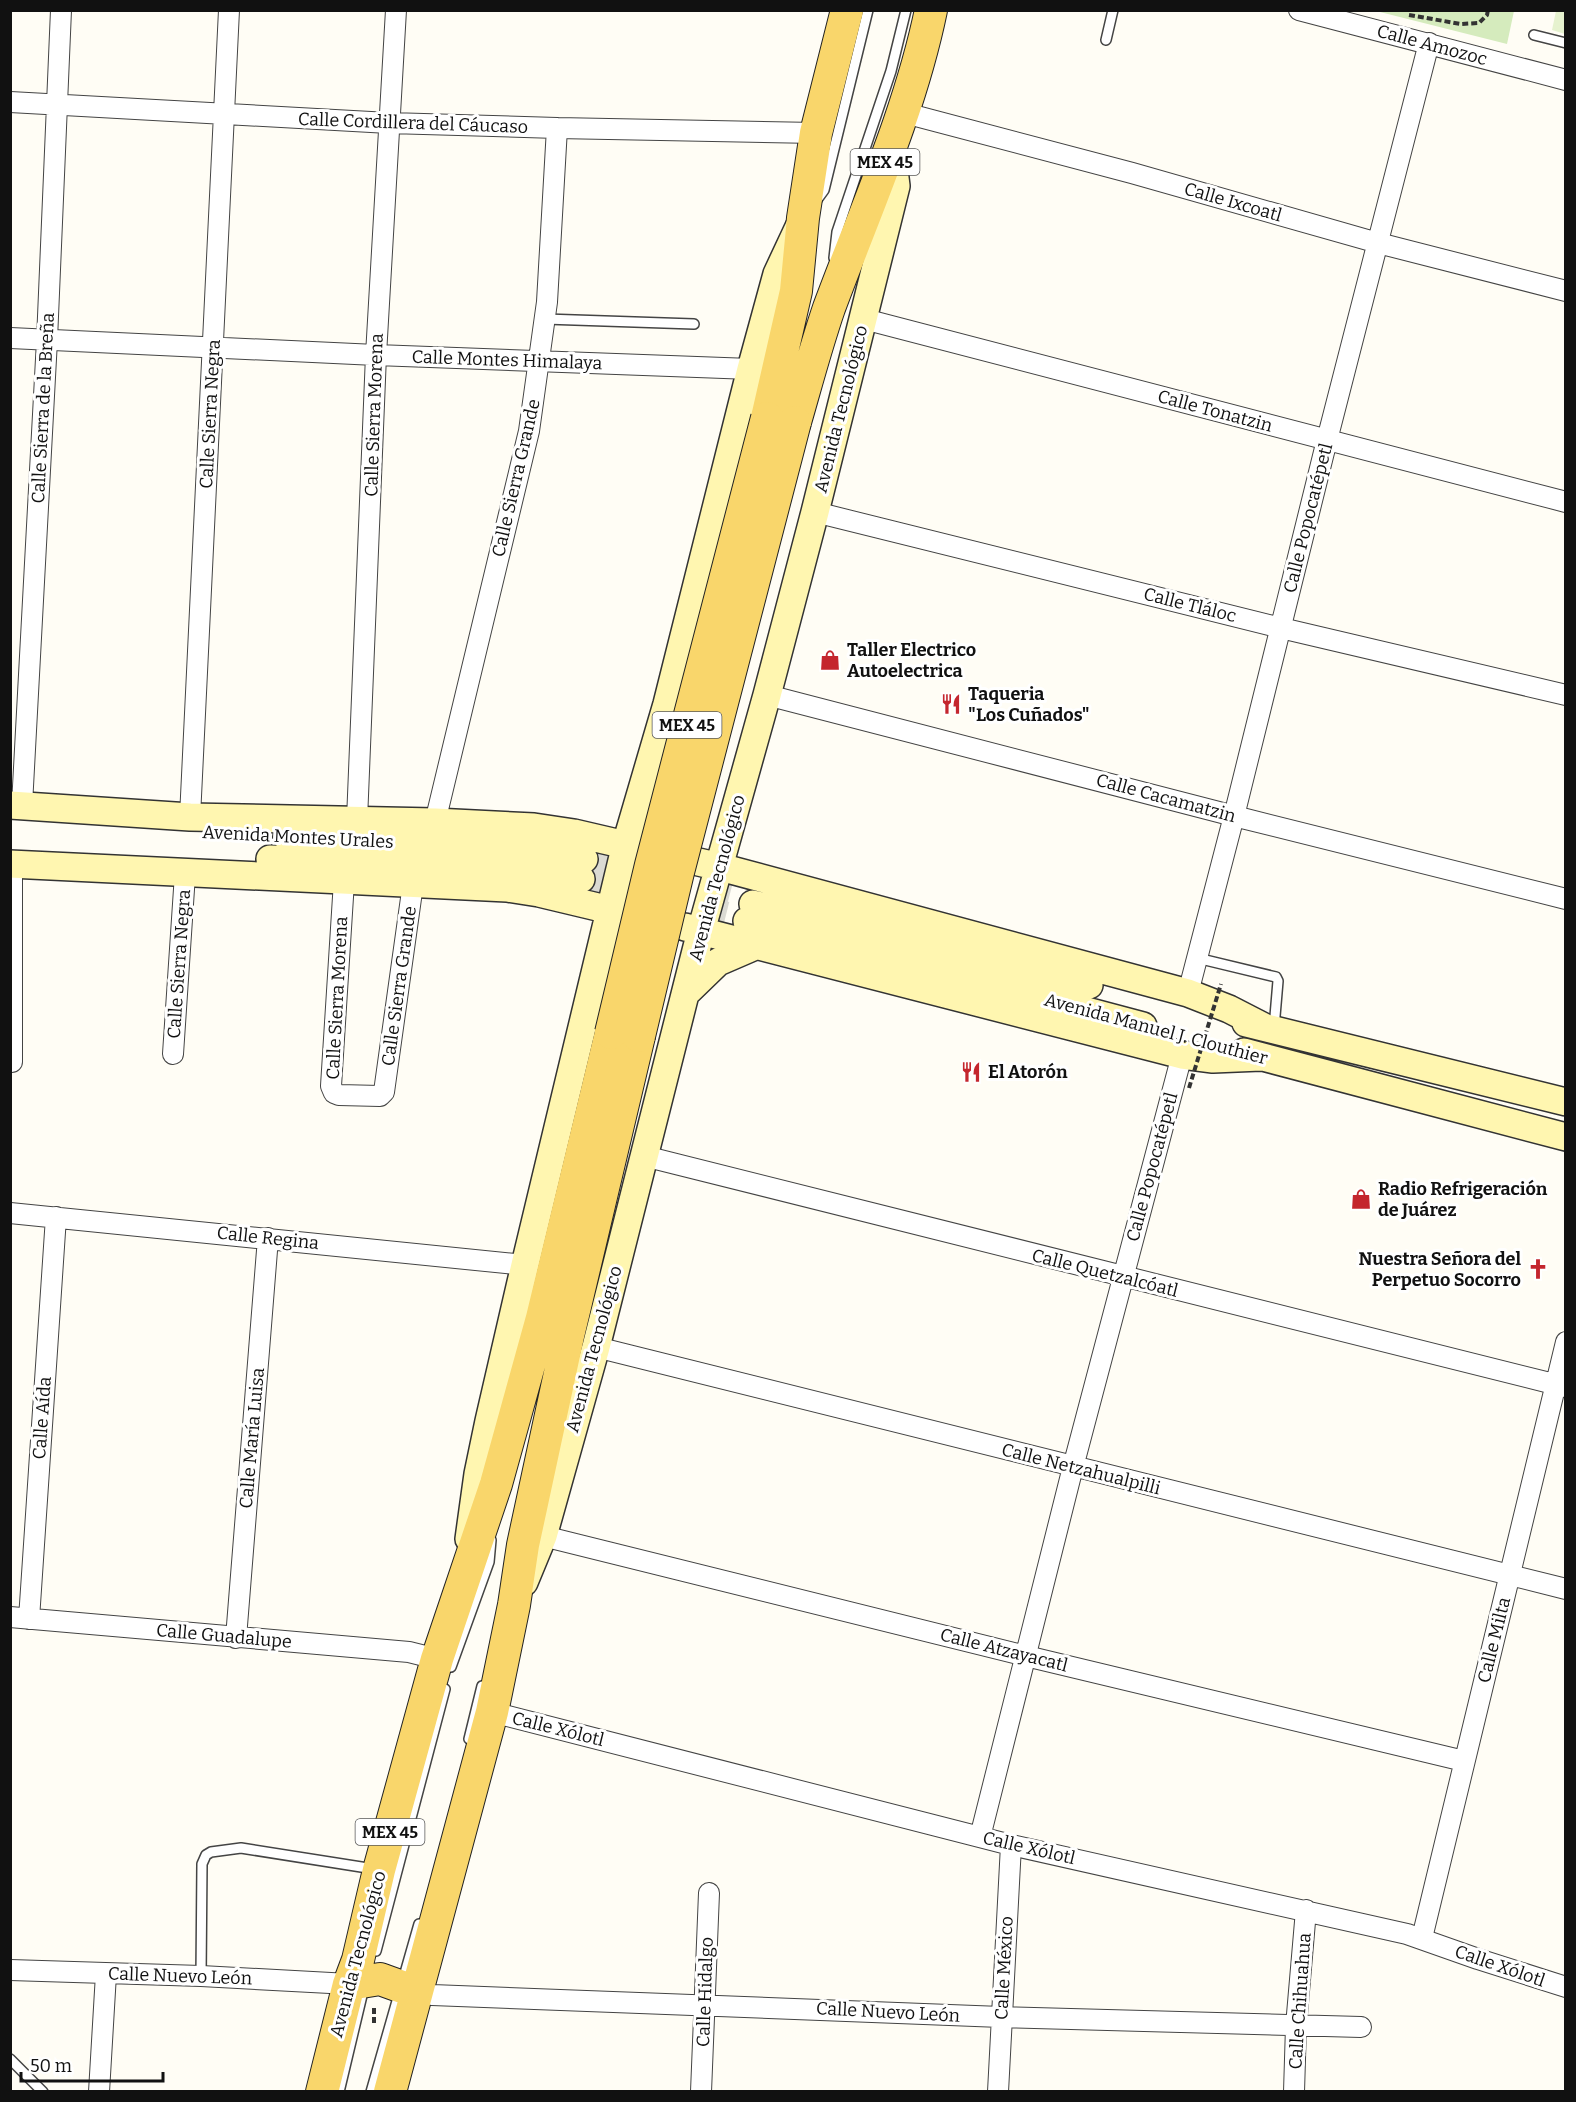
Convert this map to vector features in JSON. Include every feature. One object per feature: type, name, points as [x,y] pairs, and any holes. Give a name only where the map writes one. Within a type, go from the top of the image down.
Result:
[{"type":"main road","name":"Avenida Tecnológico","points":[[390,2091],[408,1989],[492,1712],[514,1605],[533,1540],[582,1342],[678,872],[781,420],[803,218],[816,133],[847,10]]},
{"type":"main road","name":"Avenida Tecnológico","points":[[322,2091],[366,1979],[358,1960],[379,1870],[437,1659],[496,1484],[542,1318],[651,865],[781,420],[828,311],[891,146],[922,51],[931,10]]},
{"type":"main road","points":[[366,1979],[380,1979],[408,1989]]},
{"type":"street","name":"Calle Sierra de la Breña","points":[[14,809],[47,340],[61,10]]},
{"type":"street","name":"Calle Sierra Negra","points":[[190,817],[230,10]]},
{"type":"street","name":"Calle Sierra Morena","points":[[357,820],[376,355],[396,10]]},
{"type":"street","points":[[922,51],[944,10]]},
{"type":"street","name":"Calle Amozoc","points":[[1299,10],[1566,80]]},
{"type":"street","name":"Calle Popocatépetl","points":[[1188,993],[1429,43]]},
{"type":"street","name":"Calle Cordillera del Cáucaso","points":[[10,102],[389,123],[816,133]]},
{"type":"street","name":"Calle Ixcoatl","points":[[902,112],[1132,173],[1378,243],[1566,291]]},
{"type":"street","name":"Calle Sierra Grande","points":[[435,822],[529,431],[545,319],[552,242],[557,128]]},
{"type":"street","name":"Avenida Tecnológico","points":[[582,1342],[644,1156],[701,931],[816,512],[896,186],[891,146]]},
{"type":"street","name":"Avenida Tecnológico","points":[[465,1575],[478,1474],[525,1265],[626,844],[667,704],[777,274],[803,218]]},
{"type":"street","name":"Calle Tonatzin","points":[[864,319],[1566,502]]},
{"type":"street","name":"Calle Montes Himalaya","points":[[10,338],[751,369]]},
{"type":"street","name":"Calle Tláloc","points":[[816,512],[1281,628],[1566,695]]},
{"type":"street","name":"Calle Cacamatzin","points":[[767,695],[1566,899]]},
{"type":"street","points":[[14,809],[190,817],[435,822],[534,827],[626,844],[720,867],[1188,993],[1229,1009],[1269,1029]]},
{"type":"street","name":"Avenida Montes Urales","points":[[11,859],[583,869],[513,848],[180,832],[14,809]]},
{"type":"street","points":[[12,1062],[11,859],[185,874],[507,888],[539,893],[701,931],[752,923],[1182,1055],[1213,1059],[1261,1057]]},
{"type":"street","name":"Calle Sierra Negra","points":[[172,1054],[185,874]]},
{"type":"street","name":"Calle Sierra Morena","points":[[344,881],[332,1090],[339,1095],[380,1096],[385,1088]]},
{"type":"street","name":"Calle Sierra Grande","points":[[385,1088],[413,884]]},
{"type":"street","points":[[687,992],[718,962],[752,923]]},
{"type":"street","name":"Avenida Manuel J. Clouthier","points":[[752,923],[1269,1029],[1566,1102]]},
{"type":"street","name":"Avenida Manuel J. Clouthier","points":[[752,923],[1566,1137]]},
{"type":"street","name":"Calle Popocatépetl","points":[[980,1837],[1122,1277],[1182,1055]]},
{"type":"street","name":"Calle Quetzalcóatl","points":[[644,1156],[1560,1386]]},
{"type":"street","name":"Calle Regina","points":[[10,1213],[525,1265]]},
{"type":"street","name":"Calle Aída","points":[[20,1618],[56,1216]]},
{"type":"street","name":"Calle María Luisa","points":[[236,1638],[268,1238]]},
{"type":"street","name":"Calle Netzahualpilli","points":[[582,1342],[1566,1589]]},
{"type":"street","name":"Calle Milta","points":[[1422,1938],[1510,1576],[1560,1386],[1566,1342]]},
{"type":"street","name":"Calle Atzayacatl","points":[[533,1540],[1464,1761]]},
{"type":"street","name":"Calle Guadalupe","points":[[20,1618],[409,1652],[437,1659]]},
{"type":"street","name":"Calle Xólotl","points":[[492,1712],[1011,1845],[1422,1938],[1478,1959],[1566,1987]]},
{"type":"street","name":"Calle México","points":[[998,2091],[1011,1845]]},
{"type":"street","name":"Calle Hidalgo","points":[[700,2091],[709,1893]]},
{"type":"street","name":"Calle Chihuahua","points":[[1294,2091],[1296,2025],[1306,1910]]},
{"type":"street","name":"Calle Nuevo León","points":[[10,1970],[366,1979]]},
{"type":"street","points":[[99,2091],[106,1974]]},
{"type":"street","name":"Calle Nuevo León","points":[[408,1989],[432,1995],[1001,2017],[1360,2027]]},
{"type":"lane","points":[[803,218],[824,190],[868,10]]},
{"type":"lane","points":[[828,311],[837,232],[891,71],[906,10]]},
{"type":"lane","points":[[1106,40],[1113,10]]},
{"type":"lane","points":[[1534,35],[1566,43]]},
{"type":"lane","points":[[545,319],[694,324]]},
{"type":"lane","points":[[1197,958],[1278,979],[1269,1029]]},
{"type":"lane","points":[[339,2091],[366,1979],[451,1665],[489,1562],[496,1484]]},
{"type":"lane","points":[[509,1574],[533,1540]]},
{"type":"lane","points":[[468,1744],[483,1680]]},
{"type":"lane","points":[[201,1976],[202,1864],[206,1855],[211,1852],[242,1848],[379,1870]]},
{"type":"lane","points":[[371,2091],[408,1989],[421,1917]]},
{"type":"lane","points":[[10,2059],[43,2091]]},
{"type":"path","points":[[1409,15],[1461,24],[1479,23],[1487,15],[1488,10]]},
{"type":"path","points":[[1189,1088],[1221,984]]},
{"type":"path","points":[[366,1979],[375,2022],[372,2034]]},
{"type":"green space","points":[[1376,11],[1514,11],[1507,44]]},
{"type":"green space","points":[[1556,11],[1565,11],[1565,34],[1552,30]]},
{"type":"tunnel","points":[[584,859],[753,904]]},
{"type":"tunnel","points":[[581,879],[726,915]]},
{"type":"place","name":"Taller Electrico Autoelectrica","points":[[830,660]]},
{"type":"place","name":"Taqueria \"Los Cuñados\"","points":[[951,704]]},
{"type":"place","name":"El Atorón","points":[[971,1072]]},
{"type":"place","name":"Radio Refrigeración de Juárez","points":[[1361,1199]]},
{"type":"place","name":"Nuestra Señora del Perpetuo Socorro","points":[[1538,1269]]}]
